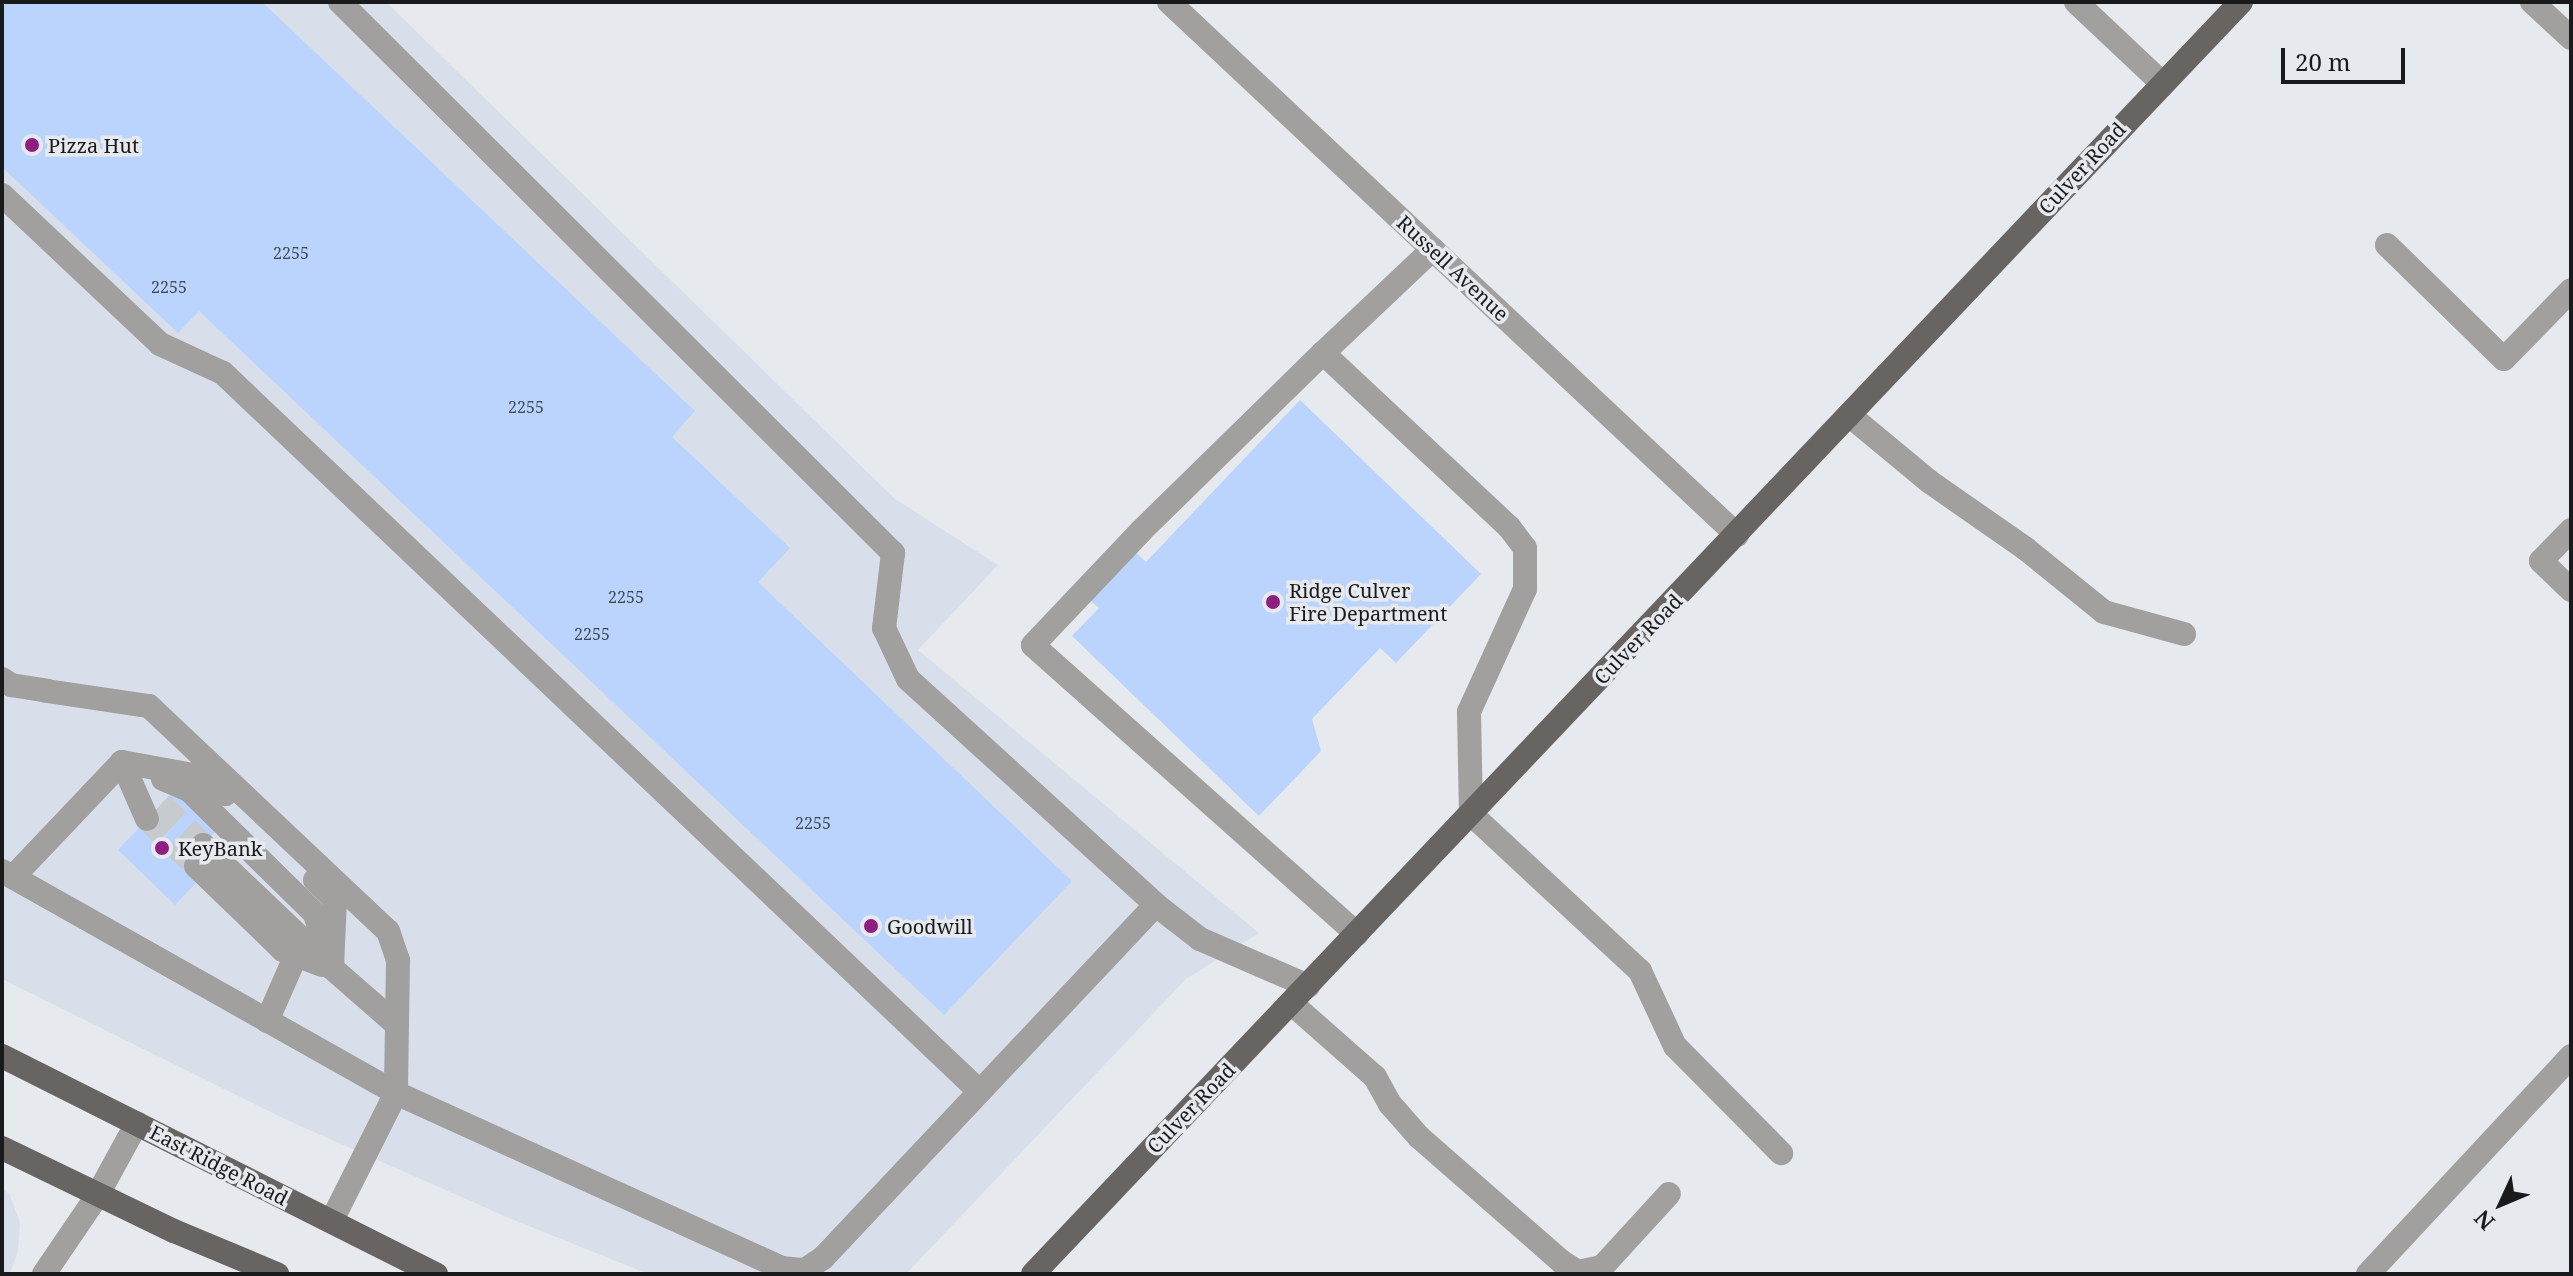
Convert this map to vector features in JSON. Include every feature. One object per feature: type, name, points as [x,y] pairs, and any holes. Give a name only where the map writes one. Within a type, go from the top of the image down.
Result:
[{"type":"main road","name":"Culver Road","points":[[1033,1274],[2241,2]]},
{"type":"main road","name":"East Ridge Road","points":[[2,1056],[436,1274]]},
{"type":"main road","points":[[2,1148],[97,1196],[277,1274]]},
{"type":"street","points":[[340,2],[893,553],[884,628],[908,679],[1156,905],[1200,939],[1300,994],[1375,1077],[1390,1104],[1419,1137],[1562,1262],[1578,1272],[1602,1267],[1669,1194]]},
{"type":"street","name":"Russell Avenue","points":[[1169,2],[1737,535]]},
{"type":"street","points":[[2076,2],[2162,83]]},
{"type":"street","points":[[2538,4],[2571,38]]},
{"type":"street","points":[[2,195],[160,344],[223,373],[979,1091]]},
{"type":"street","points":[[2387,245],[2504,359],[2571,290]]},
{"type":"street","points":[[1357,934],[1033,645],[1141,531],[1433,249]]},
{"type":"street","points":[[1323,353],[1509,527],[1525,548],[1525,589],[1469,712],[1471,814],[1640,971],[1675,1046],[1781,1153]]},
{"type":"street","points":[[1849,415],[1930,482],[2026,549],[2104,612],[2184,634]]},
{"type":"street","points":[[2571,530],[2541,561],[2571,590]]},
{"type":"street","points":[[2,679],[11,685],[149,706],[388,931],[398,960],[396,1093],[331,1222]]},
{"type":"street","points":[[122,762],[6,871],[396,1093],[781,1268],[805,1270],[823,1258],[1156,905]]},
{"type":"street","points":[[122,762],[189,790],[315,914],[332,968]]},
{"type":"street","points":[[122,762],[209,778],[335,899],[332,968]]},
{"type":"street","points":[[122,762],[154,812]]},
{"type":"street","points":[[199,856],[293,947],[332,968],[397,1025]]},
{"type":"street","points":[[267,1021],[293,947]]},
{"type":"street","points":[[2368,1274],[2571,1056]]},
{"type":"street","points":[[44,1274],[97,1196],[137,1123]]},
{"type":"shaded area","points":[[2,2],[386,2],[895,499],[998,565],[918,650],[1259,933],[1186,979],[906,1274],[648,1274],[509,1218],[287,1120],[2,979]]},
{"type":"shaded area","points":[[2,1188],[10,1195],[20,1223],[18,1251],[10,1274],[2,1274]]},
{"type":"building","points":[[2,2],[262,2],[695,411],[672,437],[790,548],[758,582],[1072,881],[944,1015],[199,311],[178,333],[2,167]]},
{"type":"building","name":"Ridge Culver Fire Department","points":[[1300,400],[1481,574],[1396,663],[1380,648],[1312,719],[1321,751],[1259,816],[1072,636],[1099,608],[1085,596],[1131,548],[1146,562]]},
{"type":"building","name":"KeyBank","points":[[175,790],[217,830],[201,846],[202,877],[175,905],[118,850]]},
{"type":"tunnel","points":[[161,804],[203,845]]},
{"type":"tunnel","points":[[147,819],[196,866]]},
{"type":"place","name":"Pizza Hut","points":[[32,145]]},
{"type":"place","name":"Ridge Culver Fire Department","points":[[1273,602]]},
{"type":"place","name":"KeyBank","points":[[162,848]]},
{"type":"place","name":"Goodwill","points":[[871,926]]}]
